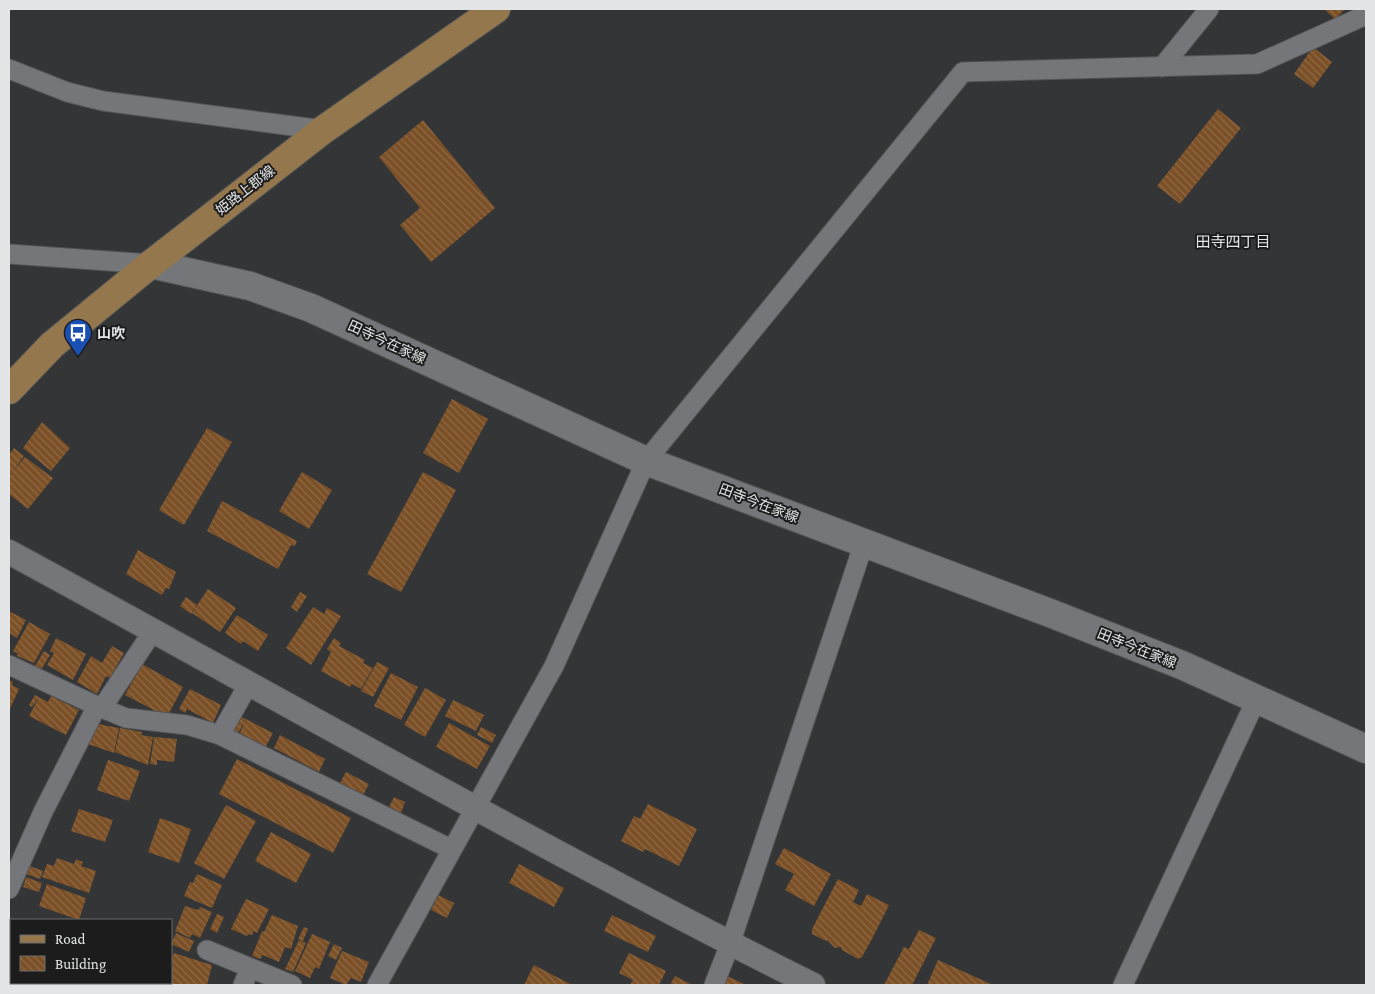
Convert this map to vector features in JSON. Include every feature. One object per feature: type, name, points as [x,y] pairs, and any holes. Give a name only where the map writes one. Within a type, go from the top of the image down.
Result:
[{"type":"main road","name":"姫路上郡線","points":[[9,390],[52,345],[150,264],[323,130],[496,9]]},
{"type":"main road","name":"田寺今在家線","points":[[150,264],[250,286],[311,308],[646,461],[1059,616],[1257,698],[1366,749]]},
{"type":"street","points":[[1162,67],[1209,9]]},
{"type":"street","points":[[377,985],[554,666],[646,461],[963,72],[1257,64],[1366,16]]},
{"type":"street","points":[[9,69],[67,92],[102,101],[323,130]]},
{"type":"street","points":[[9,254],[150,264]]},
{"type":"street","points":[[714,985],[730,944],[864,543]]},
{"type":"street","points":[[9,552],[475,808],[730,944],[813,985]]},
{"type":"street","points":[[9,888],[43,812],[99,707],[153,631]]},
{"type":"street","points":[[9,665],[126,718],[188,725],[220,735],[451,849]]},
{"type":"street","points":[[220,735],[249,683]]},
{"type":"street","points":[[1123,985],[1257,698]]},
{"type":"street","points":[[207,950],[247,977],[292,985]]},
{"type":"building","points":[[1324,9],[1345,9],[1335,19]]},
{"type":"building","points":[[1313,47],[1332,62],[1313,88],[1294,74]]},
{"type":"building","points":[[1218,109],[1241,128],[1180,204],[1157,186]]},
{"type":"building","points":[[423,120],[495,208],[431,262],[400,225],[420,208],[379,157]]},
{"type":"building","points":[[452,399],[488,419],[459,473],[423,453]]},
{"type":"building","points":[[42,422],[70,448],[51,471],[23,448]]},
{"type":"building","points":[[207,428],[232,442],[184,525],[159,510]]},
{"type":"building","points":[[14,448],[24,456],[13,471],[25,457],[53,478],[28,509],[9,494],[9,475],[11,474],[9,472],[9,455]]},
{"type":"building","points":[[302,472],[332,490],[309,529],[279,511]]},
{"type":"building","points":[[423,472],[456,490],[401,592],[367,574]]},
{"type":"building","points":[[222,501],[297,541],[295,546],[291,545],[278,569],[207,531]]},
{"type":"building","points":[[138,550],[176,572],[169,589],[166,588],[162,595],[126,574]]},
{"type":"building","points":[[208,589],[236,608],[220,632],[192,613]]},
{"type":"building","points":[[300,592],[307,596],[297,612],[291,607]]},
{"type":"building","points":[[186,597],[197,605],[191,614],[180,606]]},
{"type":"building","points":[[313,607],[324,614],[327,608],[341,616],[311,665],[286,648]]},
{"type":"building","points":[[9,611],[26,620],[17,638],[9,633]]},
{"type":"building","points":[[237,615],[268,635],[258,651],[243,641],[241,644],[225,633]]},
{"type":"building","points":[[29,622],[50,634],[34,663],[17,656],[18,654],[13,651]]},
{"type":"building","points":[[56,638],[86,654],[73,680],[47,665],[54,653],[50,651]]},
{"type":"building","points":[[334,638],[341,643],[339,646],[365,660],[363,663],[373,668],[361,689],[352,684],[350,687],[321,671],[331,652],[327,649]]},
{"type":"building","points":[[112,646],[124,653],[110,678],[106,676],[97,694],[77,682],[91,656],[102,663]]},
{"type":"building","points":[[44,651],[50,655],[41,670],[35,666]]},
{"type":"building","points":[[377,662],[389,668],[373,697],[361,691]]},
{"type":"building","points":[[142,664],[183,687],[167,717],[125,695]]},
{"type":"building","points":[[391,673],[418,687],[401,720],[374,706]]},
{"type":"building","points":[[9,680],[13,682],[12,685],[19,689],[9,711]]},
{"type":"building","points":[[425,688],[446,700],[425,737],[404,725]]},
{"type":"building","points":[[190,689],[221,705],[213,723],[187,709],[185,713],[179,709]]},
{"type":"building","points":[[35,695],[39,697],[32,707],[29,705]]},
{"type":"building","points":[[51,696],[79,710],[66,735],[29,716],[39,697],[48,702]]},
{"type":"building","points":[[453,700],[484,715],[476,731],[445,716]]},
{"type":"building","points":[[240,716],[273,733],[265,748],[239,735],[245,721],[237,735],[232,731]]},
{"type":"building","points":[[449,723],[490,746],[477,769],[436,747]]},
{"type":"building","points":[[98,724],[119,728],[114,753],[88,744]]},
{"type":"building","points":[[481,727],[496,735],[492,743],[477,735]]},
{"type":"building","points":[[120,728],[142,732],[141,735],[153,737],[148,765],[115,752]]},
{"type":"building","points":[[280,735],[325,759],[319,772],[274,748]]},
{"type":"building","points":[[154,737],[177,739],[174,762],[157,760],[157,765],[150,764]]},
{"type":"building","points":[[237,759],[351,818],[333,853],[219,794]]},
{"type":"building","points":[[108,760],[140,771],[129,801],[97,790]]},
{"type":"building","points":[[346,772],[369,784],[362,797],[339,785]]},
{"type":"building","points":[[394,797],[405,802],[401,813],[389,807]]},
{"type":"building","points":[[648,804],[697,829],[679,866],[645,849],[643,852],[621,841],[634,816],[640,819]]},
{"type":"building","points":[[226,805],[256,821],[224,879],[194,863]]},
{"type":"building","points":[[79,809],[113,820],[105,842],[71,831]]},
{"type":"building","points":[[160,818],[191,829],[179,863],[148,852]]},
{"type":"building","points":[[271,832],[311,854],[296,883],[255,861]]},
{"type":"building","points":[[784,848],[831,874],[814,906],[785,890],[794,874],[775,864]]},
{"type":"building","points":[[57,858],[74,864],[76,859],[83,862],[81,866],[96,871],[89,893],[42,877],[47,864],[54,866]]},
{"type":"building","points":[[519,864],[564,888],[554,907],[509,883]]},
{"type":"building","points":[[30,866],[43,871],[40,879],[26,874]]},
{"type":"building","points":[[197,874],[222,885],[212,908],[184,896],[190,882],[193,883]]},
{"type":"building","points":[[26,877],[42,883],[39,892],[23,887]]},
{"type":"building","points":[[838,879],[859,890],[853,902],[861,906],[867,894],[889,905],[862,957],[858,959],[842,950],[841,947],[835,948],[829,940],[826,941],[812,934],[812,929]]},
{"type":"building","points":[[47,884],[86,898],[79,919],[39,906]]},
{"type":"building","points":[[438,895],[454,903],[447,918],[431,910]]},
{"type":"building","points":[[246,899],[269,909],[257,933],[254,931],[252,935],[249,934],[247,936],[231,929]]},
{"type":"building","points":[[185,906],[198,910],[200,907],[212,912],[200,938],[192,934],[190,938],[175,931]]},
{"type":"building","points":[[217,914],[224,917],[217,933],[210,929]]},
{"type":"building","points":[[272,915],[298,926],[291,949],[285,947],[279,962],[263,955],[260,959],[252,956],[262,931],[264,932]]},
{"type":"building","points":[[612,915],[656,936],[648,952],[604,931]]},
{"type":"building","points":[[304,927],[308,929],[303,941],[298,939]]},
{"type":"building","points":[[919,930],[936,938],[912,985],[884,985],[904,947],[909,949]]},
{"type":"building","points":[[176,933],[194,941],[189,952],[172,944]]},
{"type":"building","points":[[312,934],[330,942],[319,969],[315,967],[310,978],[295,971]]},
{"type":"building","points":[[299,940],[306,943],[293,972],[285,969]]},
{"type":"building","points":[[334,944],[342,948],[336,960],[328,956]]},
{"type":"building","points":[[342,951],[369,962],[361,982],[351,978],[346,985],[330,978]]},
{"type":"building","points":[[174,953],[212,965],[207,985],[169,984],[172,984],[172,958]]},
{"type":"building","points":[[629,953],[666,971],[659,985],[630,985],[633,980],[619,973]]},
{"type":"building","points":[[938,960],[993,985],[927,985]]},
{"type":"building","points":[[534,965],[572,985],[524,985]]},
{"type":"building","points":[[725,975],[746,985],[726,985],[721,983]]},
{"type":"building","points":[[675,976],[692,985],[670,985]]},
{"type":"place","name":"山吹","points":[[78,357]]},
{"type":"district","name":"田寺四丁目","points":[[1233,242]]}]
